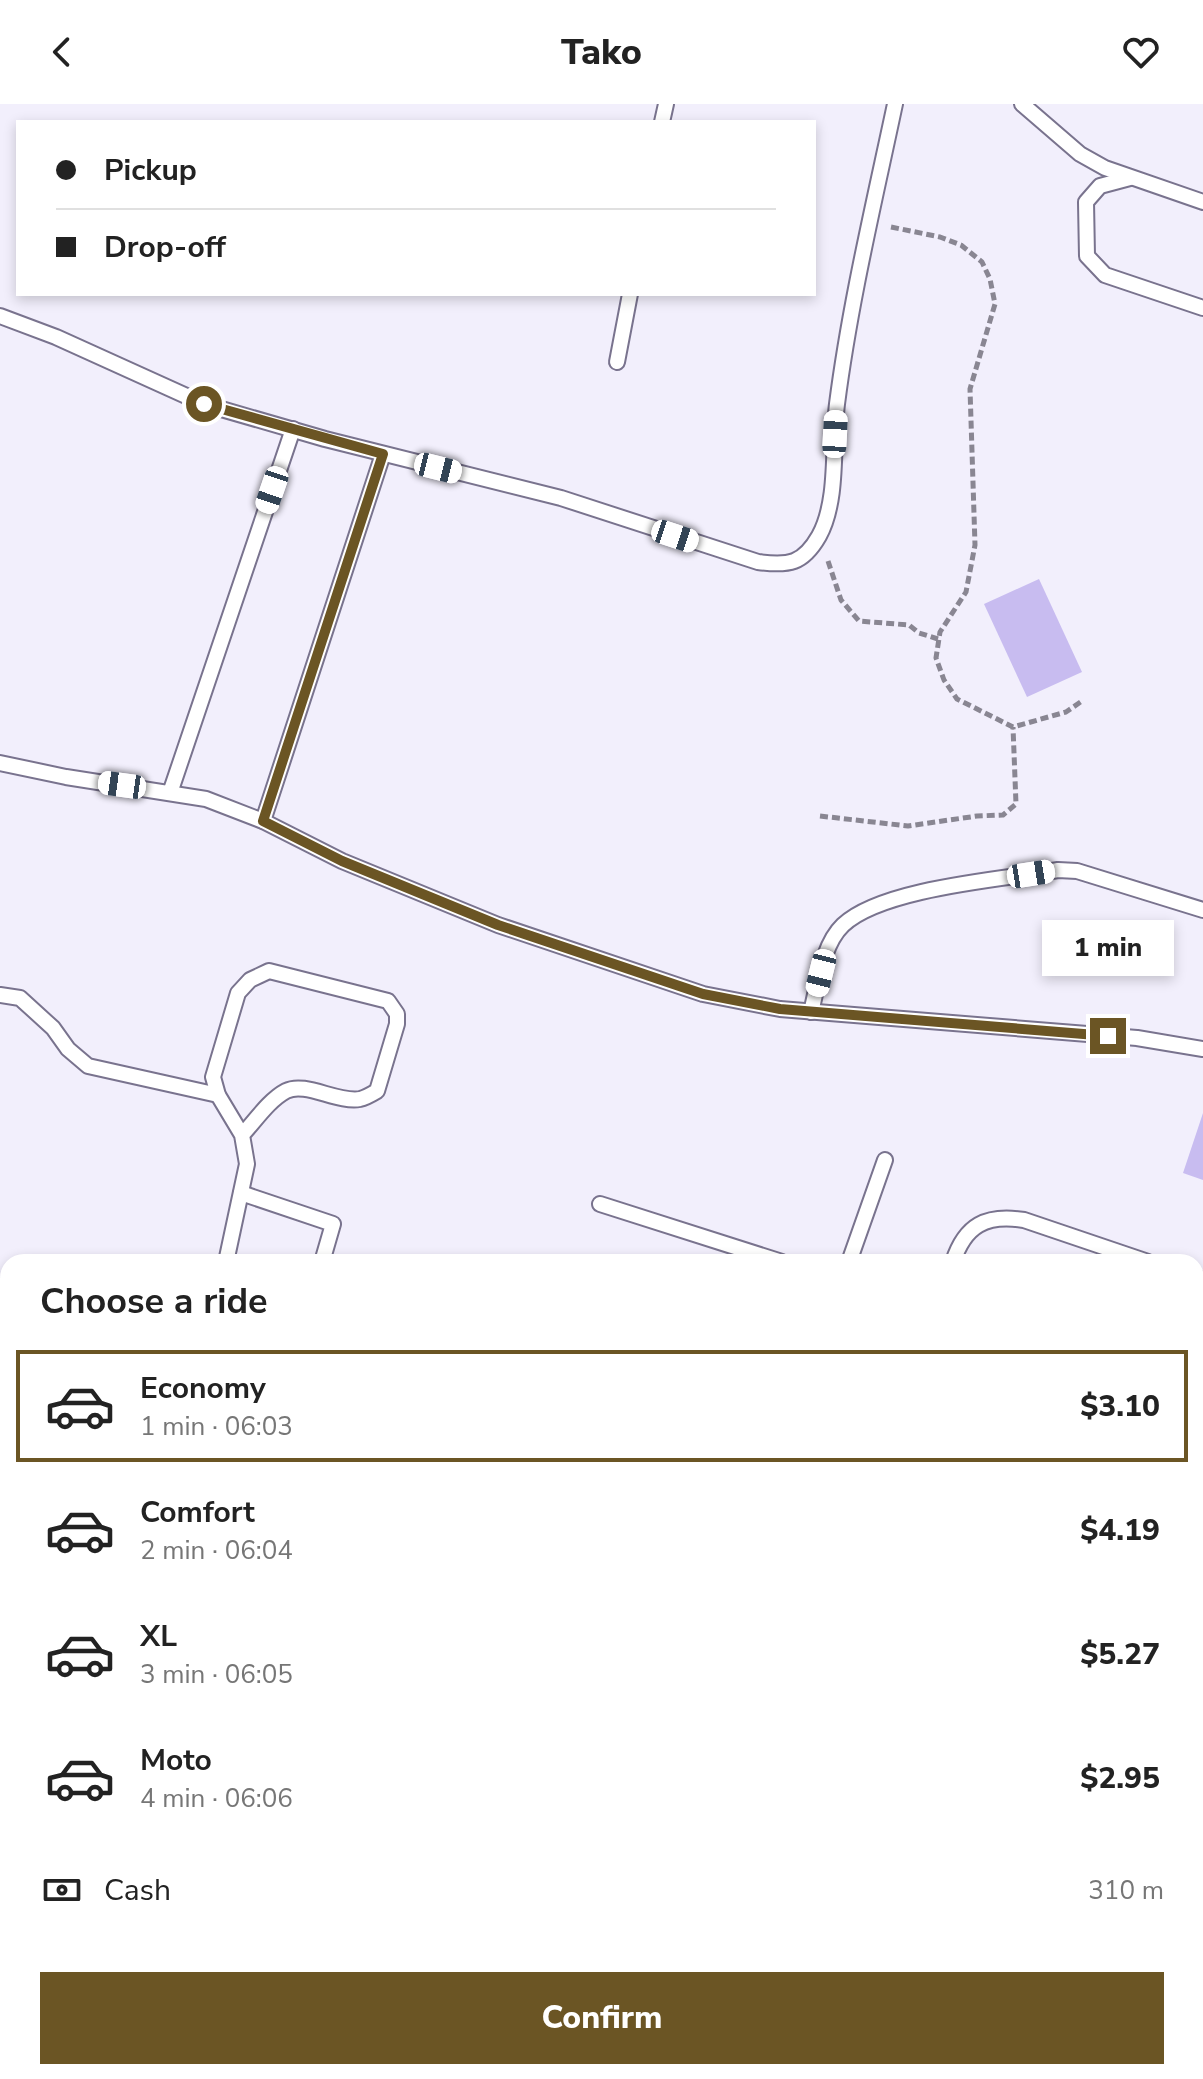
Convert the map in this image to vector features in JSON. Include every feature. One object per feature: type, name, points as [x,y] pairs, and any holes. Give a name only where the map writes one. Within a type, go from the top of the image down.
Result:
[{"type":"lane","points":[[0,316],[56,337],[204,404],[383,454],[561,498],[758,562],[785,565],[804,557],[820,534],[827,512],[836,406],[895,104]]},
{"type":"lane","points":[[1022,104],[1080,154],[1105,168],[1203,202]]},
{"type":"lane","points":[[1130,178],[1100,186],[1086,202],[1087,256],[1105,275],[1203,308]]},
{"type":"lane","points":[[617,362],[630,296]]},
{"type":"lane","points":[[170,793],[293,429]]},
{"type":"lane","points":[[263,821],[383,454]]},
{"type":"lane","points":[[0,763],[66,777],[206,799],[263,821],[342,861],[512,930],[703,994],[780,1009],[1137,1038],[1203,1049]]},
{"type":"lane","points":[[811,1012],[829,947],[842,925],[898,896],[1058,870],[1077,871],[1203,910]]},
{"type":"lane","points":[[228,1254],[247,1164],[242,1135],[218,1095],[213,1077],[238,993],[250,980],[269,971],[388,1001],[397,1014],[397,1024],[377,1091],[360,1099],[332,1097],[298,1088],[288,1090],[274,1100],[242,1135]]},
{"type":"lane","points":[[0,995],[20,998],[88,1066],[218,1095]]},
{"type":"lane","points":[[852,1254],[885,1160]]},
{"type":"lane","points":[[241,1193],[333,1224],[324,1254]]},
{"type":"lane","points":[[600,1204],[756,1254]]},
{"type":"lane","points":[[956,1254],[959,1244],[973,1229],[985,1220],[1004,1217],[1024,1220],[1124,1254]]},
{"type":"lane","points":[[728,1254],[730,1246]]},
{"type":"path","points":[[871,222],[940,237],[961,245],[982,262],[990,279],[995,304],[970,389],[975,545],[966,592],[938,639],[936,658],[944,680],[957,699],[1013,727],[1066,712],[1082,701]]},
{"type":"path","points":[[820,534],[841,600],[859,621],[909,625],[919,633],[938,639]]},
{"type":"path","points":[[820,816],[908,826],[1003,815],[1016,804],[1013,727]]},
{"type":"shaded area","points":[[1039,579],[1082,672],[1027,697],[984,604]]},
{"type":"shaded area","points":[[1203,1113],[1203,1180],[1183,1173]]},
{"type":"route","points":[[204,404],[383,454],[263,821],[342,861],[498,925],[703,994],[780,1009],[1108,1036]]}]
